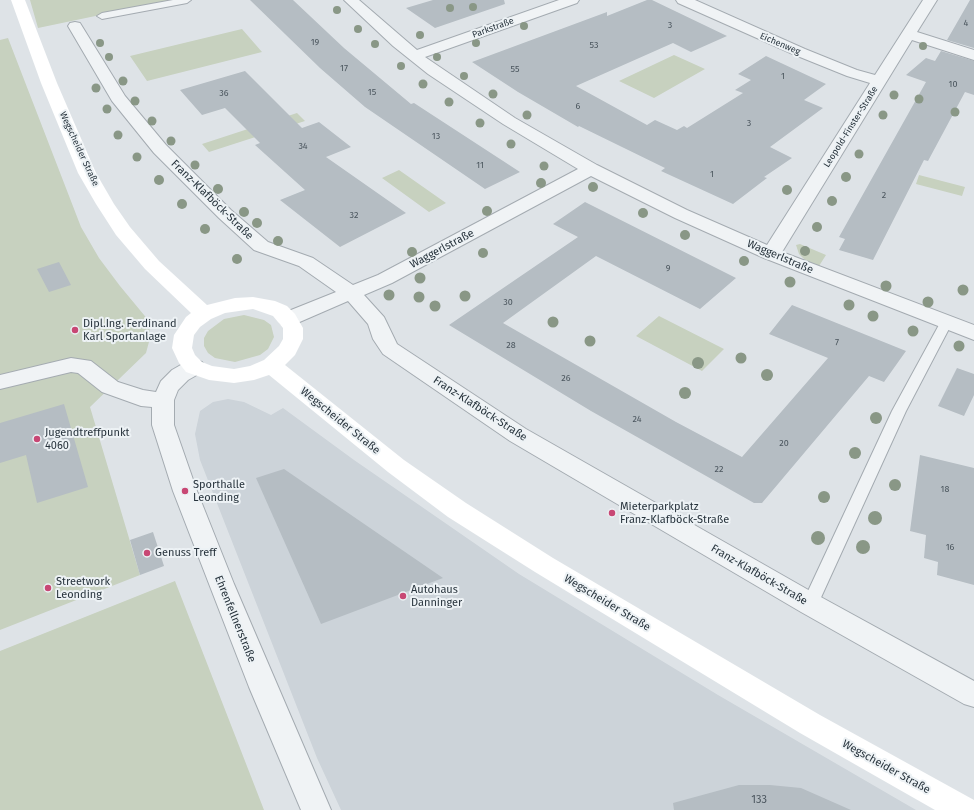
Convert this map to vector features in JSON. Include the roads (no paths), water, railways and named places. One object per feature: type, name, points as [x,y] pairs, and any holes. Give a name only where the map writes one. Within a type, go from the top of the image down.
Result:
[{"type":"street","name":"Wegscheider Straße","points":[[18,0],[38,55],[87,173],[105,204],[123,231],[152,265],[204,314]]},
{"type":"street","name":"Waggerlstraße","points":[[351,0],[373,22],[433,71],[508,121],[591,169],[681,214],[772,254],[974,333]]},
{"type":"street","name":"Parkstraße","points":[[415,56],[572,0]]},
{"type":"street","name":"Eichenweg","points":[[683,0],[800,52],[852,73],[880,80]]},
{"type":"street","name":"Leopold-Finster-Straße","points":[[772,254],[930,0]]},
{"type":"street","name":"Franz-Klafböck-Straße","points":[[75,26],[118,98],[160,149],[225,214],[261,246],[306,262],[352,293],[376,322],[383,339],[390,349],[518,435],[810,604],[974,695]]},
{"type":"street","points":[[909,34],[974,55]]},
{"type":"street","name":"Waggerlstraße","points":[[288,319],[385,279],[591,169]]},
{"type":"street","points":[[253,303],[268,306],[280,311],[288,319],[293,328],[293,339],[288,350],[271,365],[254,373],[234,376],[209,374],[194,367],[186,358],[182,348],[184,335],[193,322],[204,314],[229,305],[253,303]]},
{"type":"street","points":[[0,382],[71,365],[83,366],[110,388],[140,398],[163,400]]},
{"type":"street","name":"Wegscheider Straße","points":[[271,365],[396,466],[456,510],[544,565],[810,724],[963,810]]},
{"type":"street","name":"Ehrenfellnerstraße","points":[[194,367],[180,376],[169,386],[163,400],[163,425],[185,491],[263,687],[316,810]]},
{"type":"lane","points":[[102,16],[187,0]]},
{"type":"lane","points":[[810,604],[899,411],[946,323]]},
{"type":"place","name":"Dipl.Ing. Ferdinand Karl Sportanlage","points":[[75,330]]},
{"type":"place","name":"Jugendtreffpunkt 4060","points":[[37,439]]},
{"type":"place","name":"Sporthalle Leonding","points":[[185,491]]},
{"type":"place","name":"Mieterparkplatz Franz-Klafböck-Straße","points":[[612,513]]},
{"type":"place","name":"Genuss Treff","points":[[147,553]]},
{"type":"place","name":"Streetwork Leonding","points":[[48,588]]},
{"type":"place","name":"Autohaus Danninger","points":[[403,596]]}]
